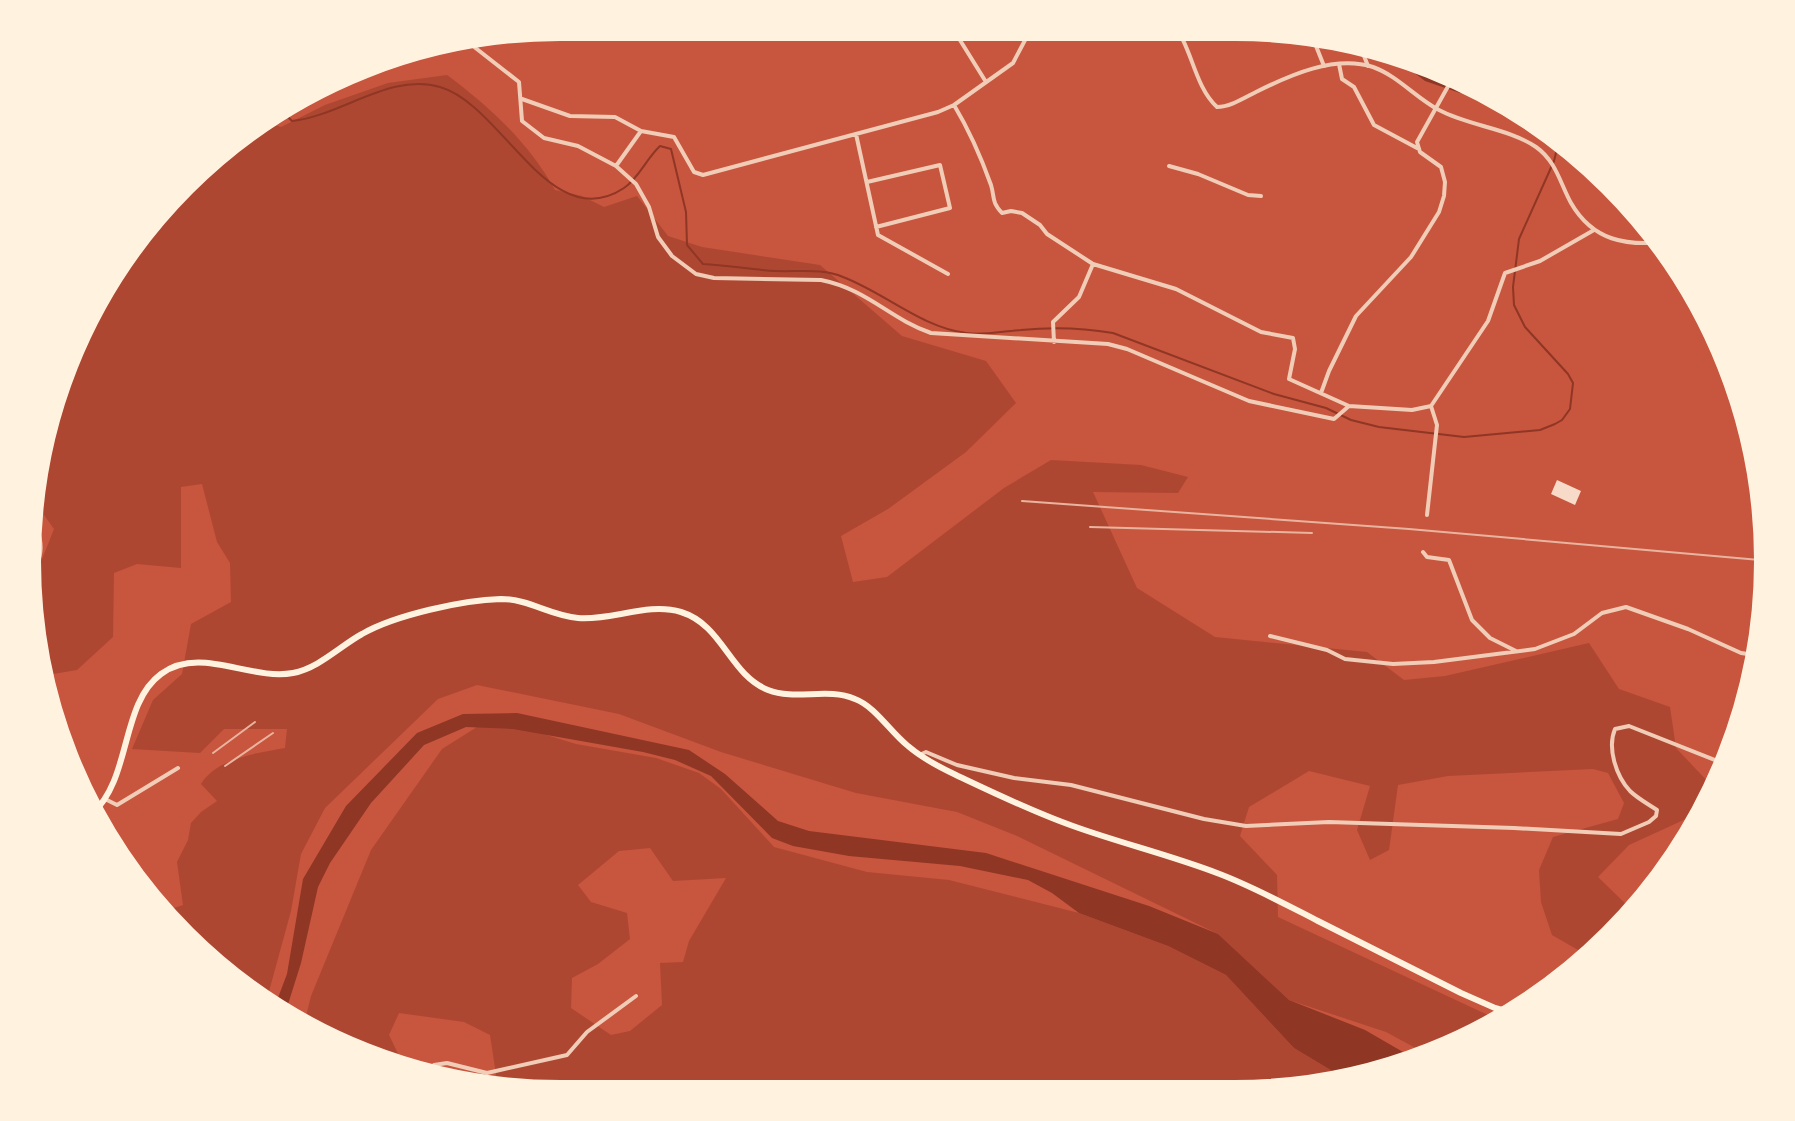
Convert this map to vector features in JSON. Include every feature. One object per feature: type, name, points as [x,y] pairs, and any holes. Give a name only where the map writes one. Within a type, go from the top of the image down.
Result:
[{"type":"highway","points":[[98,808],[107,800],[142,696],[154,679],[173,667],[197,662],[274,674],[298,672],[362,634],[393,620],[481,600],[527,602],[576,618],[648,610],[679,612],[701,622],[713,632],[738,668],[755,684],[788,695],[840,694],[861,701],[919,755],[954,774],[1052,818],[1238,882],[1461,993],[1504,1011]]},
{"type":"street","points":[[957,36],[986,82]]},
{"type":"street","points":[[522,99],[570,116],[615,117],[641,131],[674,137],[694,172],[703,175],[938,112],[954,105],[1013,63],[1027,36]]},
{"type":"street","points":[[1183,36],[1208,97],[1217,107],[1228,105],[1283,79],[1324,66],[1368,66],[1393,77],[1437,109],[1528,143],[1541,152],[1558,173],[1571,204],[1594,230],[1627,244],[1652,243]]},
{"type":"street","points":[[1304,40],[1316,46],[1324,66]]},
{"type":"street","points":[[467,44],[519,82],[522,121],[544,138],[578,146],[616,166],[636,184],[649,207],[658,237],[672,256],[696,274],[714,278],[821,280],[855,290],[908,323],[931,333],[1098,343],[1127,349],[1249,401],[1334,419],[1349,406]]},
{"type":"street","points":[[1362,52],[1368,66]]},
{"type":"street","points":[[1321,393],[1356,316],[1411,257],[1439,212],[1445,182],[1441,167],[1419,149],[1374,125],[1354,87],[1342,79],[1339,64]]},
{"type":"street","points":[[1419,149],[1417,142],[1450,83]]},
{"type":"street","points":[[954,105],[966,125],[992,189],[993,203],[1002,213],[1011,211],[1031,219],[1047,234],[1093,264],[1176,289],[1261,332],[1293,338],[1295,349],[1289,379],[1349,406],[1412,410],[1431,406],[1488,321],[1505,273],[1540,261],[1594,230]]},
{"type":"street","points":[[616,166],[641,131]]},
{"type":"street","points":[[856,134],[878,235],[948,274]]},
{"type":"street","points":[[867,182],[940,165],[950,208],[876,227]]},
{"type":"street","points":[[1169,166],[1198,174],[1248,195],[1261,196]]},
{"type":"street","points":[[1054,342],[1053,322],[1079,297],[1093,264]]},
{"type":"street","points":[[1427,515],[1437,425],[1431,406]]},
{"type":"street","points":[[36,569],[40,557],[37,526]]},
{"type":"street","points":[[1423,552],[1427,557],[1449,560],[1472,620],[1490,638],[1519,652]]},
{"type":"street","points":[[1270,636],[1327,650],[1345,659],[1393,664],[1434,662],[1519,652],[1564,639],[1597,615],[1626,607],[1751,654]]},
{"type":"street","points":[[919,755],[926,752],[957,765],[1014,778],[1071,785],[1204,819],[1246,826],[1329,822],[1621,834],[1649,822],[1656,816],[1657,810],[1629,790],[1618,770],[1610,739],[1615,729],[1629,726],[1719,762]]},
{"type":"street","points":[[107,800],[117,805],[178,768]]},
{"type":"street","points":[[431,1069],[434,1065],[447,1063],[487,1073],[567,1055],[597,1024],[636,996]]},
{"type":"shaded area","points":[[1402,64],[1469,92],[1460,93],[1425,81]]},
{"type":"shaded area","points":[[447,75],[507,127],[533,157],[555,190],[582,196],[604,207],[637,196],[668,236],[702,247],[820,265],[902,336],[986,361],[1016,403],[966,452],[888,509],[841,536],[853,582],[887,577],[1004,488],[1051,460],[1141,465],[1188,477],[1178,493],[1093,492],[1137,588],[1215,637],[1367,652],[1404,680],[1445,676],[1589,643],[1619,689],[1670,707],[1676,748],[1709,783],[1702,798],[1688,818],[1629,845],[1598,877],[1628,907],[1583,953],[1552,935],[1541,902],[1539,870],[1553,837],[1618,819],[1624,803],[1608,773],[1593,769],[1448,776],[1398,785],[1389,850],[1370,860],[1357,830],[1370,786],[1309,771],[1249,807],[1240,836],[1277,875],[1278,917],[1493,1017],[1420,1051],[1386,1032],[1289,1000],[1218,934],[1017,836],[957,812],[856,793],[721,752],[619,714],[477,685],[438,699],[325,808],[301,854],[291,911],[268,996],[215,955],[169,910],[183,905],[177,862],[188,840],[191,823],[217,801],[201,784],[208,775],[227,763],[285,748],[287,729],[224,729],[200,753],[132,749],[153,700],[182,674],[191,624],[231,602],[230,563],[217,542],[202,484],[181,487],[181,568],[137,564],[114,573],[113,637],[77,670],[49,675],[40,629],[36,573],[54,529],[39,507],[40,492],[64,392],[90,329],[124,269],[166,215],[215,166],[270,124],[281,127],[325,105],[388,83]]},
{"type":"shaded area","points":[[517,713],[689,750],[725,774],[778,821],[809,831],[986,853],[1149,906],[1218,934],[1289,1000],[1365,1030],[1408,1055],[1338,1075],[1294,1048],[1226,975],[1168,946],[1079,913],[1028,880],[960,866],[849,856],[793,846],[772,838],[711,776],[675,760],[513,729],[466,727],[424,745],[371,803],[330,863],[318,887],[301,963],[287,1008],[277,1002],[287,974],[303,879],[346,806],[417,733],[463,714]]},
{"type":"shaded area","points":[[514,725],[576,744],[656,758],[699,773],[721,789],[774,847],[867,872],[949,880],[1079,913],[1168,946],[1226,975],[1294,1048],[1338,1075],[1303,1081],[1234,1085],[526,1084],[497,1081],[490,1035],[464,1022],[399,1013],[389,1035],[401,1060],[392,1057],[305,1019],[311,996],[371,850],[442,749],[477,727]],"holes":[[[650,848],[673,881],[726,878],[689,941],[683,962],[660,963],[662,1005],[630,1031],[611,1035],[571,1008],[572,978],[598,964],[630,939],[627,913],[591,902],[578,885],[619,851]]]},
{"type":"building","points":[[1557,480],[1581,491],[1575,505],[1551,494]]},
{"type":"waterway","points":[[285,114],[292,121],[310,117],[403,85],[440,87],[463,99],[485,117],[550,182],[573,195],[597,198],[629,184],[660,146],[671,149],[686,212],[687,245],[703,264],[835,274],[918,317],[966,333],[1055,328],[1113,333],[1274,394],[1326,408],[1351,420],[1379,427],[1464,437],[1540,430],[1562,420],[1570,409],[1573,383],[1525,327],[1514,305],[1513,287],[1519,239],[1557,147]]},
{"type":"railway","points":[[1022,501],[1409,529],[1759,560]]},
{"type":"railway","points":[[1090,527],[1312,533]]},
{"type":"railway","points":[[213,753],[255,722]]},
{"type":"railway","points":[[225,766],[273,733]]}]
